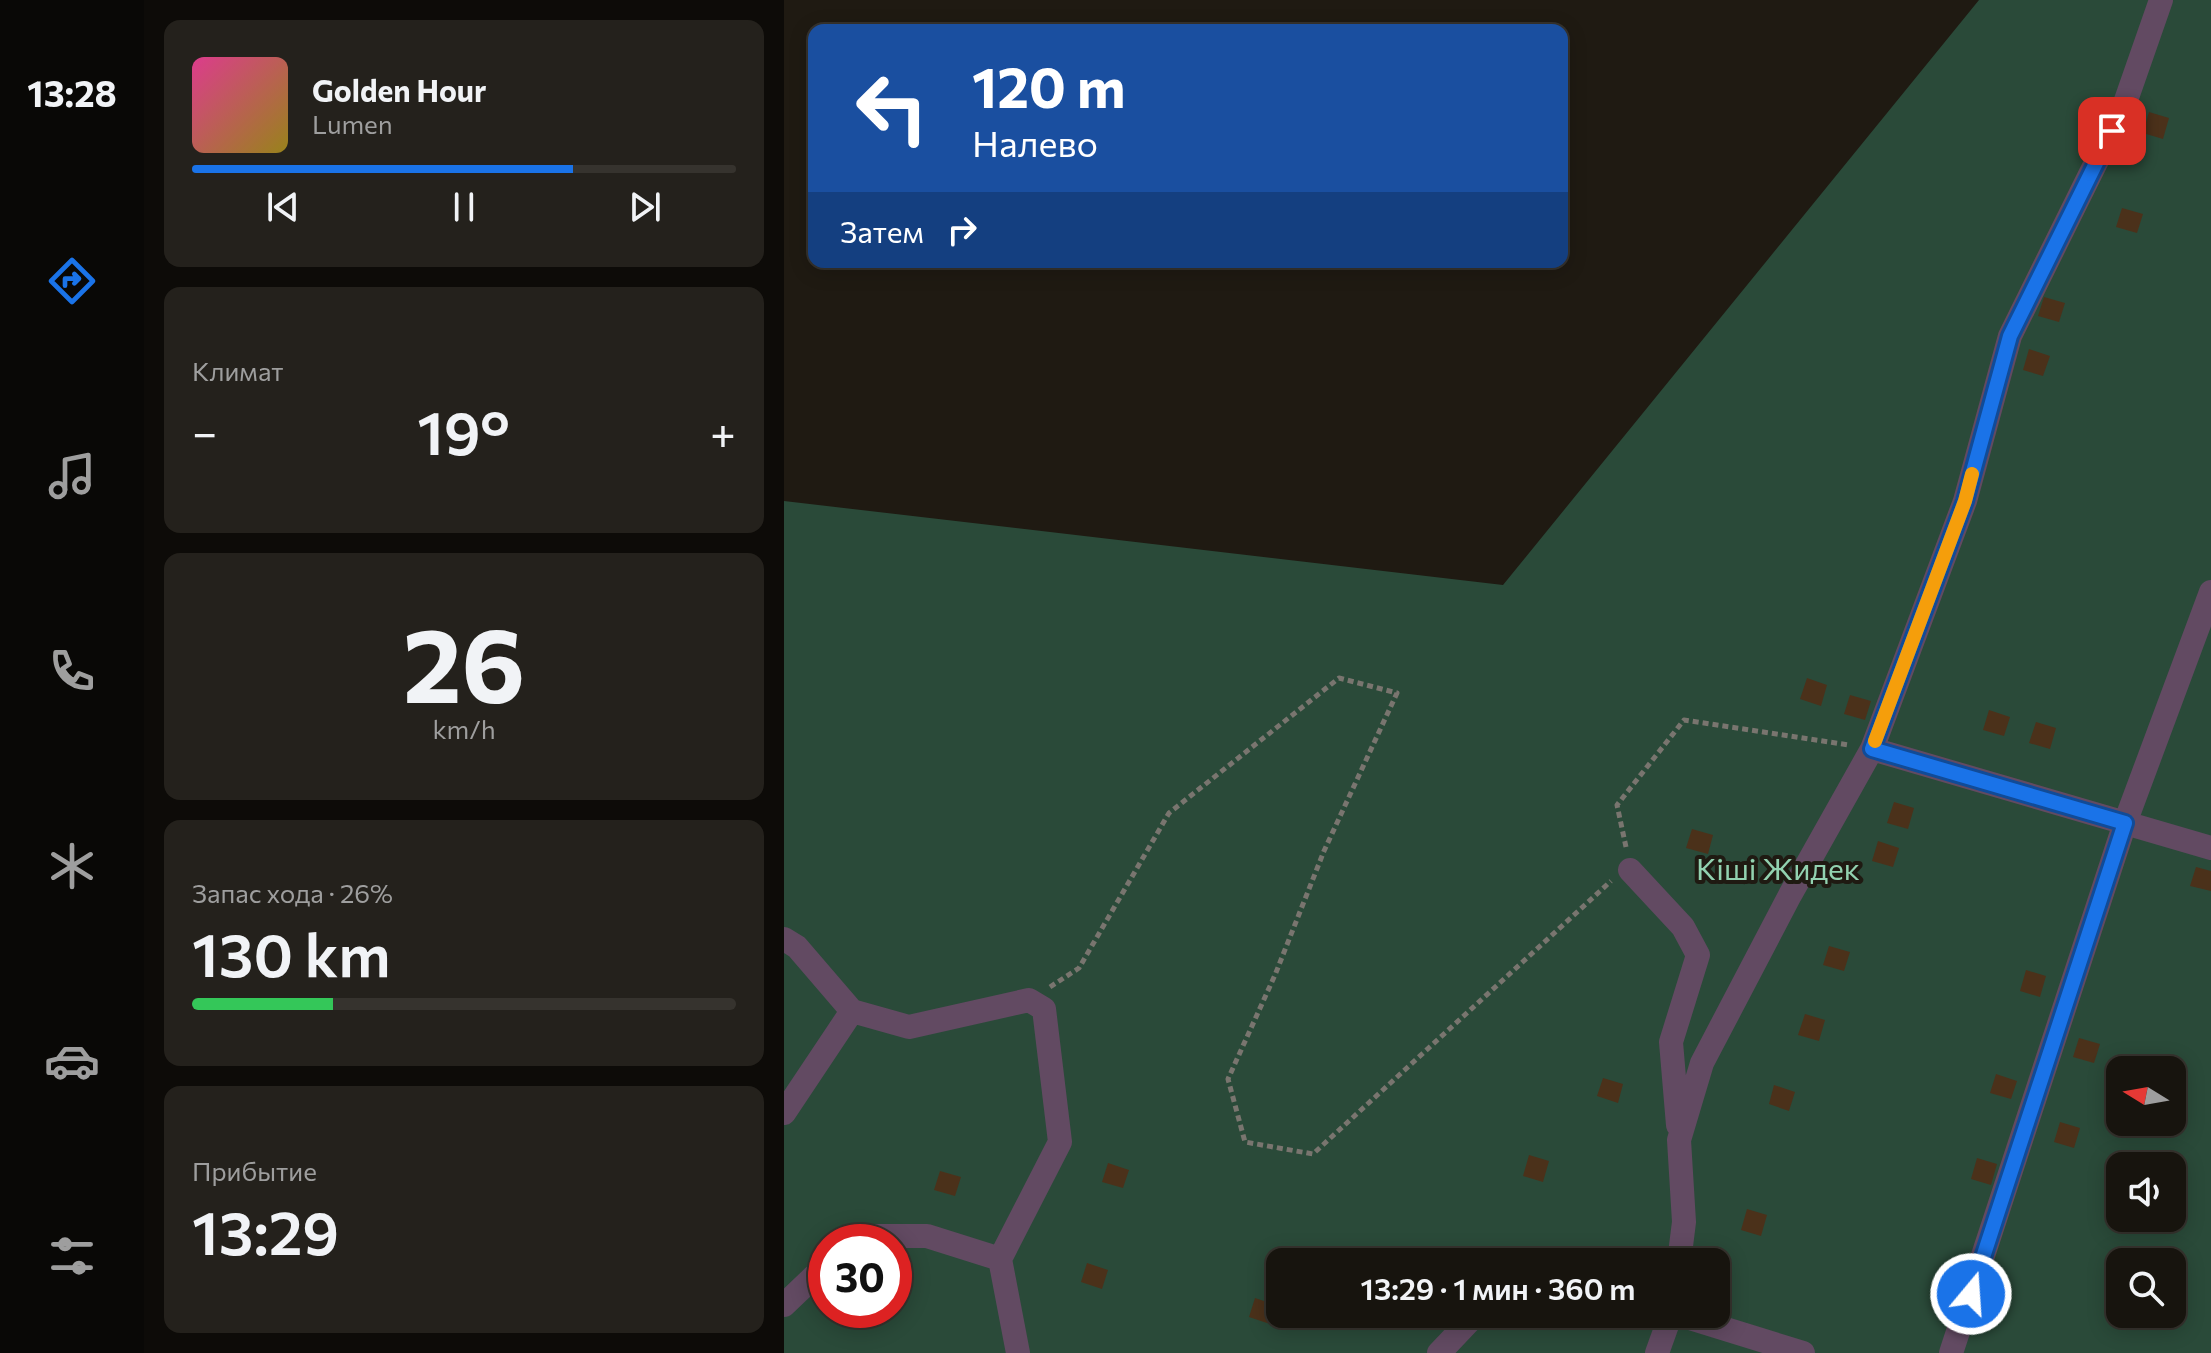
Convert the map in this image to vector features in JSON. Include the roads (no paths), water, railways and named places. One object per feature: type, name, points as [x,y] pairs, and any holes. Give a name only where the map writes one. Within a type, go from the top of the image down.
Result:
[{"type":"street","points":[[1679,1140],[1702,1063],[1790,895],[1872,749],[1965,501],[2010,336],[2124,106],[2161,0]]},
{"type":"street","points":[[1951,1353],[2125,823],[2211,592]]},
{"type":"street","points":[[1872,749],[2211,848]]},
{"type":"street","points":[[1630,870],[1683,927],[1698,955],[1671,1042],[1684,1222],[1681,1248]]},
{"type":"street","points":[[784,939],[797,947],[852,1011],[909,1027],[1029,1000],[1044,1009],[1060,1142],[1000,1259],[1018,1353]]},
{"type":"street","points":[[784,1113],[852,1011]]},
{"type":"street","points":[[912,1236],[927,1236],[1000,1259]]},
{"type":"street","points":[[784,1305],[808,1282]]},
{"type":"street","points":[[1439,1353],[1463,1328]]},
{"type":"street","points":[[1657,1353],[1668,1328]]},
{"type":"street","points":[[1720,1328],[1803,1353]]},
{"type":"park label","name":"Кіші Жидек","points":[[1778,870]]}]
